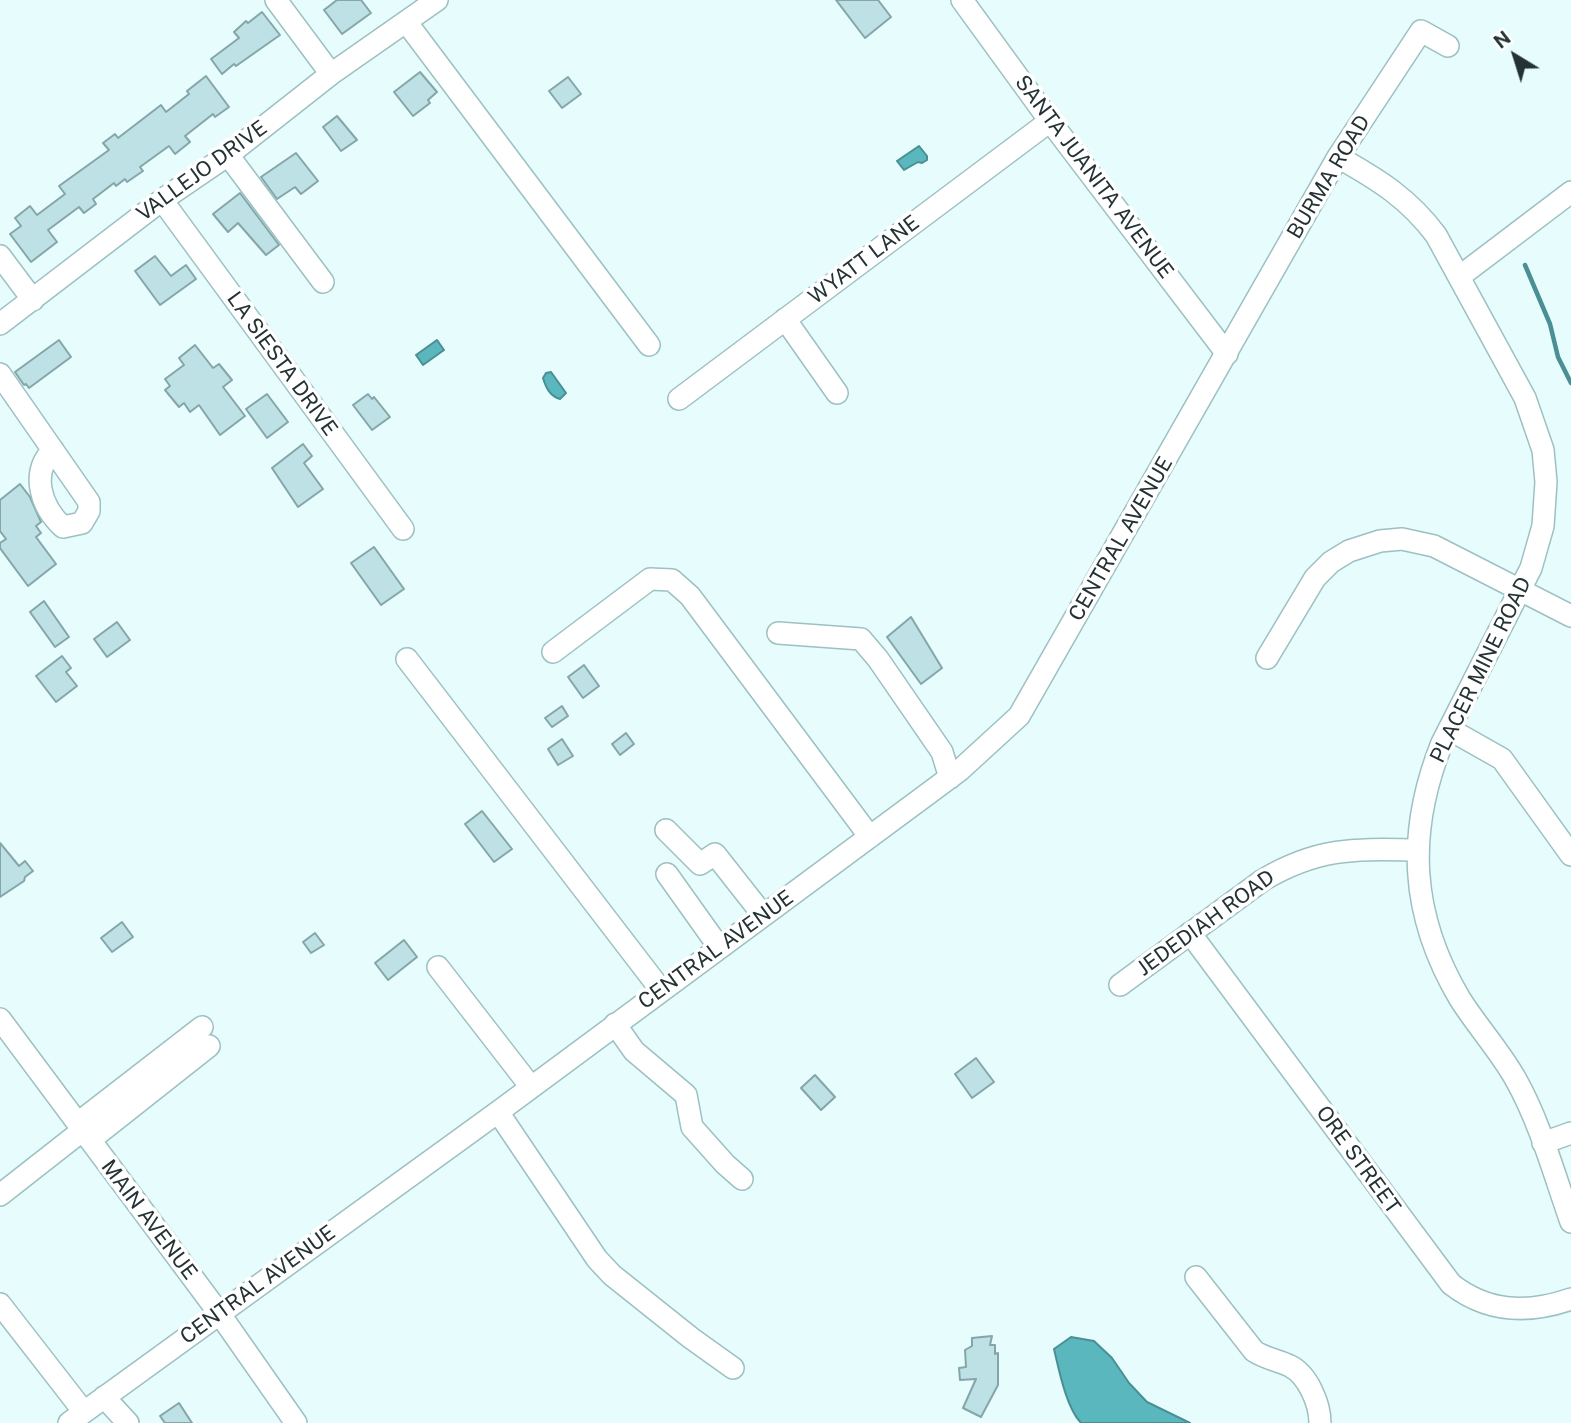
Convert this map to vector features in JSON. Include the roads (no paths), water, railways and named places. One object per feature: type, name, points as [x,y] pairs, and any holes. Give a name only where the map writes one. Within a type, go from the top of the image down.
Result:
[{"type":"street","points":[[276,0],[331,74]]},
{"type":"street","name":"VALLEJO DRIVE","points":[[0,324],[162,200],[228,155],[331,74],[437,0]]},
{"type":"street","name":"SANTA JUANITA AVENUE","points":[[962,0],[1227,354]]},
{"type":"street","points":[[407,23],[649,345]]},
{"type":"street","name":"BURMA ROAD","points":[[1227,354],[1338,157],[1421,31],[1448,47]]},
{"type":"street","name":"WYATT LANE","points":[[679,399],[1050,121]]},
{"type":"street","points":[[228,155],[323,282]]},
{"type":"street","name":"PLACER MINE ROAD","points":[[1338,157],[1385,184],[1413,207],[1436,236],[1525,398],[1543,450],[1546,482],[1543,526],[1534,558],[1449,729],[1432,769],[1424,795],[1417,850],[1423,913],[1441,965],[1461,1001],[1515,1078],[1530,1108],[1571,1222]]},
{"type":"street","points":[[1459,276],[1571,192]]},
{"type":"street","name":"LA SIESTA DRIVE","points":[[162,200],[403,529]]},
{"type":"street","points":[[0,256],[33,300]]},
{"type":"street","points":[[785,319],[837,393]]},
{"type":"street","name":"CENTRAL AVENUE","points":[[76,1418],[498,1112],[950,778],[1019,716],[1227,354]]},
{"type":"street","points":[[0,374],[53,450]]},
{"type":"street","points":[[1267,658],[1315,578],[1331,562],[1370,543],[1402,539],[1424,543],[1571,616]]},
{"type":"street","points":[[553,652],[650,579],[672,580],[690,596],[870,837]]},
{"type":"street","points":[[778,633],[861,639],[878,659],[942,752],[950,778]]},
{"type":"street","points":[[407,659],[660,990]]},
{"type":"street","points":[[1449,729],[1502,758],[1571,855]]},
{"type":"street","points":[[666,830],[700,864],[715,854],[763,915]]},
{"type":"street","name":"JEDEDIAH ROAD","points":[[1120,985],[1263,880],[1306,858],[1354,849],[1417,850]]},
{"type":"street","points":[[667,874],[719,947]]},
{"type":"street","name":"ORE STREET","points":[[1190,933],[1451,1284],[1479,1301],[1511,1310],[1544,1307],[1571,1298]]},
{"type":"street","points":[[438,967],[531,1087]]},
{"type":"street","name":"MAIN AVENUE","points":[[0,1019],[219,1313],[296,1423]]},
{"type":"street","points":[[615,1024],[634,1051],[686,1095],[692,1126],[724,1164],[742,1179]]},
{"type":"street","points":[[0,1195],[205,1037]]},
{"type":"street","points":[[498,1112],[597,1259],[612,1275],[707,1351],[733,1368]]},
{"type":"street","points":[[1543,1143],[1571,1133]]},
{"type":"street","points":[[1196,1277],[1254,1352],[1288,1365],[1303,1376],[1318,1408],[1320,1423]]},
{"type":"street","points":[[0,1304],[76,1418]]},
{"type":"street","points":[[104,1397],[128,1423]]},
{"type":"water","points":[[919,146],[927,160],[904,170],[897,161]]},
{"type":"water","points":[[437,340],[444,350],[423,365],[416,355]]},
{"type":"water","points":[[551,372],[566,393],[560,399],[551,394],[544,382],[546,373]]},
{"type":"water","points":[[1071,1337],[1094,1341],[1112,1358],[1129,1383],[1147,1402],[1190,1423],[1081,1423],[1067,1398],[1054,1349]]},
{"type":"waterway","points":[[1525,265],[1550,324],[1558,357],[1571,383]]}]
